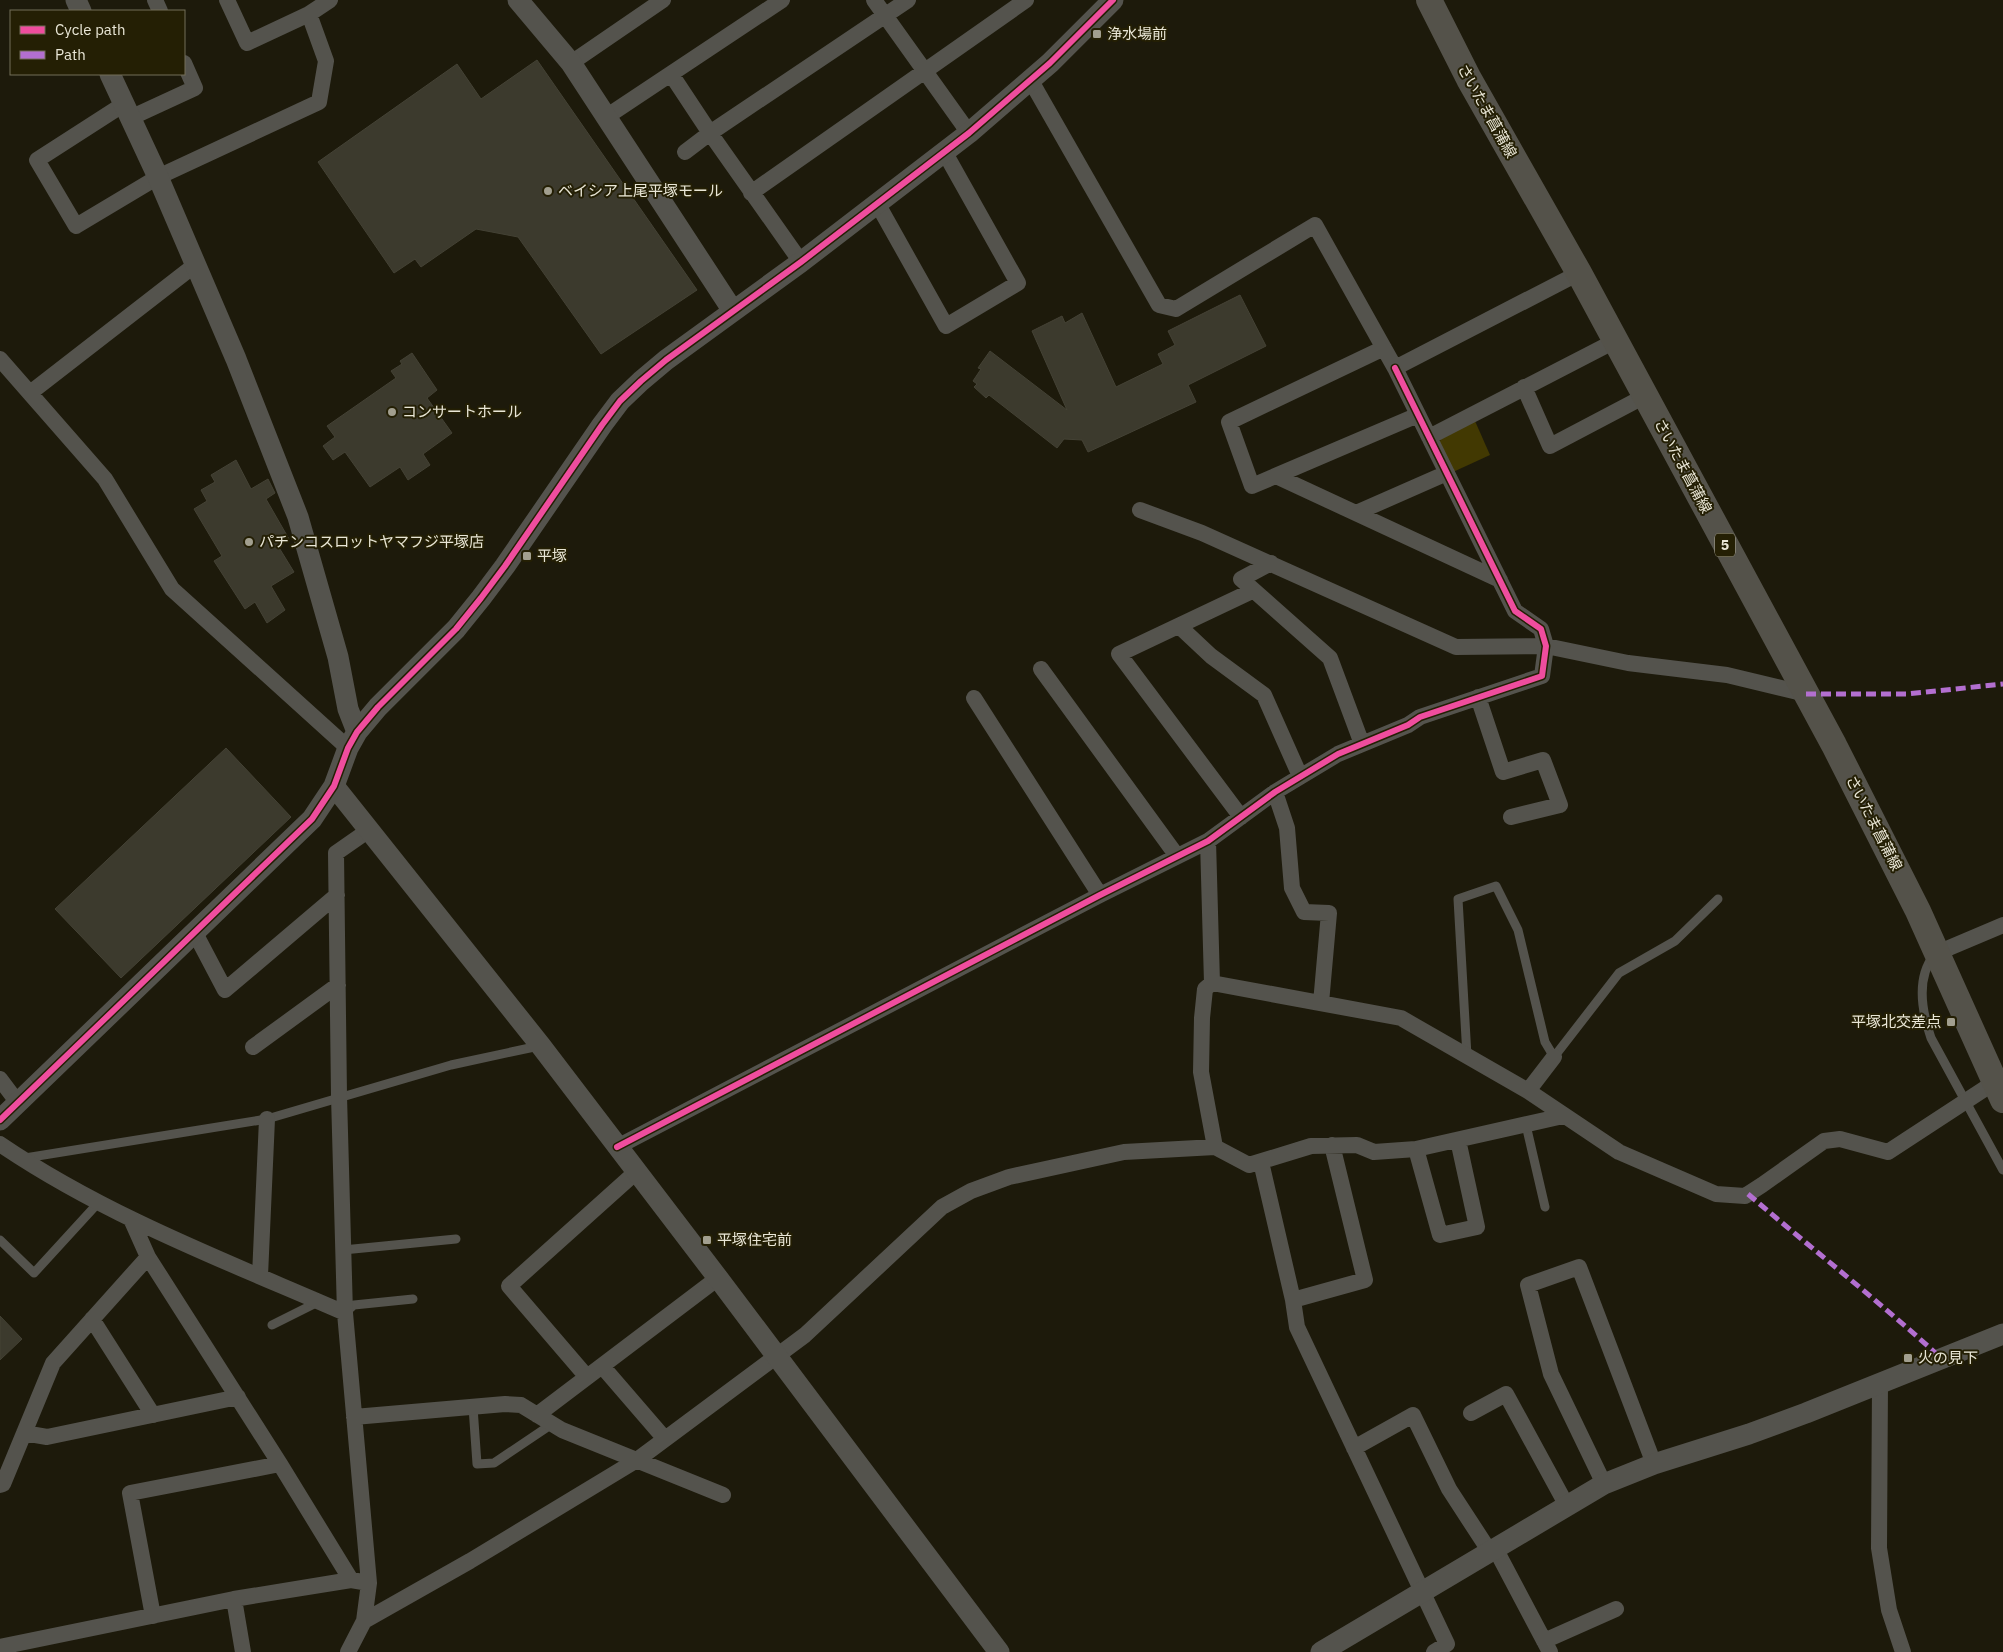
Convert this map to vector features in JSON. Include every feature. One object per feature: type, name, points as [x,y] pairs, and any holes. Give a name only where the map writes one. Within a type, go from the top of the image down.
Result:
[{"type":"main road","name":"さいたま菖蒲線","points":[[1429,0],[1469,79],[1645,396],[1890,854],[1999,1091]]},
{"type":"street","points":[[226,0],[247,43],[309,14],[330,0]]},
{"type":"street","points":[[518,0],[571,62],[733,312]]},
{"type":"street","points":[[571,62],[663,0]]},
{"type":"street","points":[[606,117],[782,0]]},
{"type":"street","points":[[874,0],[969,133]]},
{"type":"street","points":[[685,152],[710,133],[908,0]]},
{"type":"street","points":[[751,193],[1026,0]]},
{"type":"street","points":[[0,1120],[312,819],[334,786],[353,740],[378,706],[456,629],[481,598],[620,401],[666,360],[801,262],[969,133],[1031,81],[1113,0]]},
{"type":"street","points":[[185,65],[195,88],[127,111],[37,160],[76,226],[158,177],[319,102],[326,61],[309,14]]},
{"type":"street","points":[[670,74],[751,193],[801,262]]},
{"type":"street","points":[[110,75],[158,177],[236,359],[298,517],[338,657],[353,740]]},
{"type":"street","points":[[617,1147],[1100,895],[1208,841],[1276,792],[1338,754],[1408,725],[1420,716],[1542,676],[1546,646],[1541,629],[1515,611],[1395,368],[1315,225],[1176,309],[1159,305],[1031,81]]},
{"type":"street","points":[[876,203],[946,326],[1018,283],[944,153]]},
{"type":"street","points":[[30,393],[195,265]]},
{"type":"street","points":[[1395,368],[1578,273]]},
{"type":"street","points":[[1429,437],[1615,341]]},
{"type":"street","points":[[1384,348],[1229,422],[1252,486],[1418,415]]},
{"type":"street","points":[[0,359],[105,479],[172,589],[353,740]]},
{"type":"street","points":[[1524,387],[1550,446],[1645,396]]},
{"type":"street","points":[[1356,513],[1447,473]]},
{"type":"street","points":[[1276,476],[1500,580]]},
{"type":"street","points":[[1140,510],[1202,533],[1456,647],[1546,646],[1621,662],[1727,675],[1806,694]]},
{"type":"street","points":[[1271,563],[1241,579],[1252,591],[1330,658],[1362,744]]},
{"type":"street","points":[[1241,817],[1119,654],[1252,591]]},
{"type":"street","points":[[1179,626],[1211,656],[1264,695],[1300,776]]},
{"type":"street","points":[[1041,669],[1177,856]]},
{"type":"street","points":[[1478,697],[1503,772],[1543,760],[1560,805],[1512,817]]},
{"type":"street","points":[[974,698],[1100,895]]},
{"type":"street","points":[[334,786],[541,1046],[999,1652]]},
{"type":"street","points":[[1276,792],[1286,828],[1292,888],[1304,912],[1329,913],[1321,1003]]},
{"type":"street","points":[[348,1652],[364,1621],[369,1583],[344,1314],[336,853],[369,830]]},
{"type":"street","points":[[1208,841],[1212,983]]},
{"type":"street","points":[[195,933],[225,990],[337,895]]},
{"type":"street","points":[[1937,953],[2003,925]]},
{"type":"street","points":[[1212,983],[1401,1018],[1528,1091],[1619,1152],[1716,1194],[1745,1196],[1824,1141],[1840,1140],[1888,1152],[1965,1102],[1999,1091]]},
{"type":"street","points":[[1212,983],[1205,989],[1200,1072],[1215,1147]]},
{"type":"street","points":[[253,1047],[338,984]]},
{"type":"street","points":[[1528,1091],[1554,1057]]},
{"type":"street","points":[[0,1079],[18,1103]]},
{"type":"street","points":[[364,1621],[470,1561],[637,1460],[805,1335],[942,1207],[971,1191],[1009,1177],[1124,1152],[1215,1147],[1249,1165],[1311,1146],[1358,1145],[1374,1152],[1416,1150],[1564,1116]]},
{"type":"street","points":[[260,1276],[267,1119]]},
{"type":"street","points":[[1416,1150],[1440,1235],[1476,1227],[1458,1140]]},
{"type":"street","points":[[0,1144],[22,1159],[131,1219],[344,1314]]},
{"type":"street","points":[[1293,1300],[1365,1280],[1332,1145]]},
{"type":"street","points":[[1261,1162],[1293,1300],[1297,1326],[1447,1644],[1438,1651]]},
{"type":"street","points":[[587,1378],[509,1286],[636,1172]]},
{"type":"street","points":[[131,1219],[148,1257],[352,1580]]},
{"type":"street","points":[[0,1485],[3,1484],[53,1363],[148,1257]]},
{"type":"street","points":[[1604,1484],[1551,1374],[1528,1285],[1578,1267],[1654,1464]]},
{"type":"street","points":[[544,1419],[587,1378],[718,1278]]},
{"type":"street","points":[[92,1319],[153,1415]]},
{"type":"street","points":[[1321,1652],[1604,1484],[1654,1464],[1749,1434],[2003,1334]]},
{"type":"street","points":[[602,1366],[665,1439]]},
{"type":"street","points":[[1880,1383],[1879,1548],[1889,1610],[1903,1652]]},
{"type":"street","points":[[1471,1413],[1506,1394],[1567,1506]]},
{"type":"street","points":[[24,1433],[47,1437],[238,1398]]},
{"type":"street","points":[[354,1417],[505,1404],[521,1405],[562,1430],[723,1494]]},
{"type":"street","points":[[1354,1448],[1413,1415],[1449,1489],[1492,1550],[1547,1646],[1616,1609]]},
{"type":"street","points":[[153,1616],[130,1493],[280,1464]]},
{"type":"street","points":[[0,1647],[234,1599],[352,1580],[369,1583]]},
{"type":"street","points":[[234,1599],[243,1652]]},
{"type":"lane","points":[[1467,1056],[1458,899],[1496,886],[1518,930],[1544,1042],[1554,1057],[1619,973],[1675,941],[1718,899]]},
{"type":"lane","points":[[1937,953],[1928,964],[1924,975],[1922,1004],[1925,1022],[1931,1038],[2003,1170]]},
{"type":"lane","points":[[22,1159],[267,1119],[339,1096],[450,1065],[541,1046]]},
{"type":"lane","points":[[1526,1125],[1544,1207]]},
{"type":"lane","points":[[0,1240],[34,1273],[99,1202]]},
{"type":"lane","points":[[343,1250],[456,1239]]},
{"type":"lane","points":[[344,1314],[354,1305],[413,1299]]},
{"type":"lane","points":[[272,1325],[318,1302]]},
{"type":"lane","points":[[473,1407],[477,1464],[494,1463],[544,1419]]},
{"type":"shaded area","points":[[1475,421],[1490,455],[1453,472],[1439,443],[1442,437]]},
{"type":"building","points":[[537,60],[697,290],[601,354],[518,237],[476,229],[421,267],[415,259],[394,273],[318,162],[457,64],[481,99]]},
{"type":"building","points":[[1240,295],[1266,346],[1188,385],[1196,402],[1088,452],[1082,440],[1064,439],[1057,448],[989,395],[986,398],[974,387],[977,384],[973,381],[981,369],[978,368],[990,351],[1067,410],[1032,331],[1062,316],[1065,323],[1082,313],[1116,387],[1163,364],[1158,354],[1175,345],[1168,331]]},
{"type":"building","name":"コンサートホール","points":[[412,353],[437,390],[427,398],[452,433],[423,454],[430,465],[408,480],[400,467],[370,487],[345,452],[333,460],[323,446],[335,437],[327,426],[396,378],[391,371],[402,364],[400,361]]},
{"type":"building","name":"パチンコスロットヤマフジ平塚店","points":[[236,460],[251,489],[268,479],[275,493],[266,499],[289,539],[278,546],[294,572],[271,586],[285,610],[267,623],[255,602],[245,609],[214,561],[222,556],[194,509],[207,501],[201,490],[215,482],[211,475]]},
{"type":"building","points":[[226,748],[291,817],[121,978],[55,909]]},
{"type":"building","points":[[0,1316],[22,1339],[0,1360]]},
{"type":"marked path","points":[[1806,694],[1907,694],[2003,684]]},
{"type":"marked path","points":[[1748,1194],[1942,1359]]},
{"type":"cycle path","points":[[0,1120],[312,819],[334,786],[348,748],[357,732],[378,707],[456,629],[481,598],[620,401],[666,360],[801,262],[969,133],[1050,63],[1113,0]]},
{"type":"cycle path","points":[[617,1147],[1100,895],[1208,841],[1275,792],[1338,754],[1408,725],[1420,717],[1542,676],[1546,646],[1541,629],[1515,611],[1395,368]]},
{"type":"place","name":"浄水場前","points":[[1097,34]]},
{"type":"place","name":"ベイシア上尾平塚モール","points":[[548,191]]},
{"type":"place","name":"コンサートホール","points":[[392,412]]},
{"type":"place","name":"パチンコスロットヤマフジ平塚店","points":[[249,542]]},
{"type":"place","name":"平塚","points":[[527,556]]},
{"type":"place","name":"平塚北交差点","points":[[1951,1022]]},
{"type":"place","name":"平塚住宅前","points":[[707,1240]]},
{"type":"place","name":"火の見下","points":[[1908,1358]]}]
